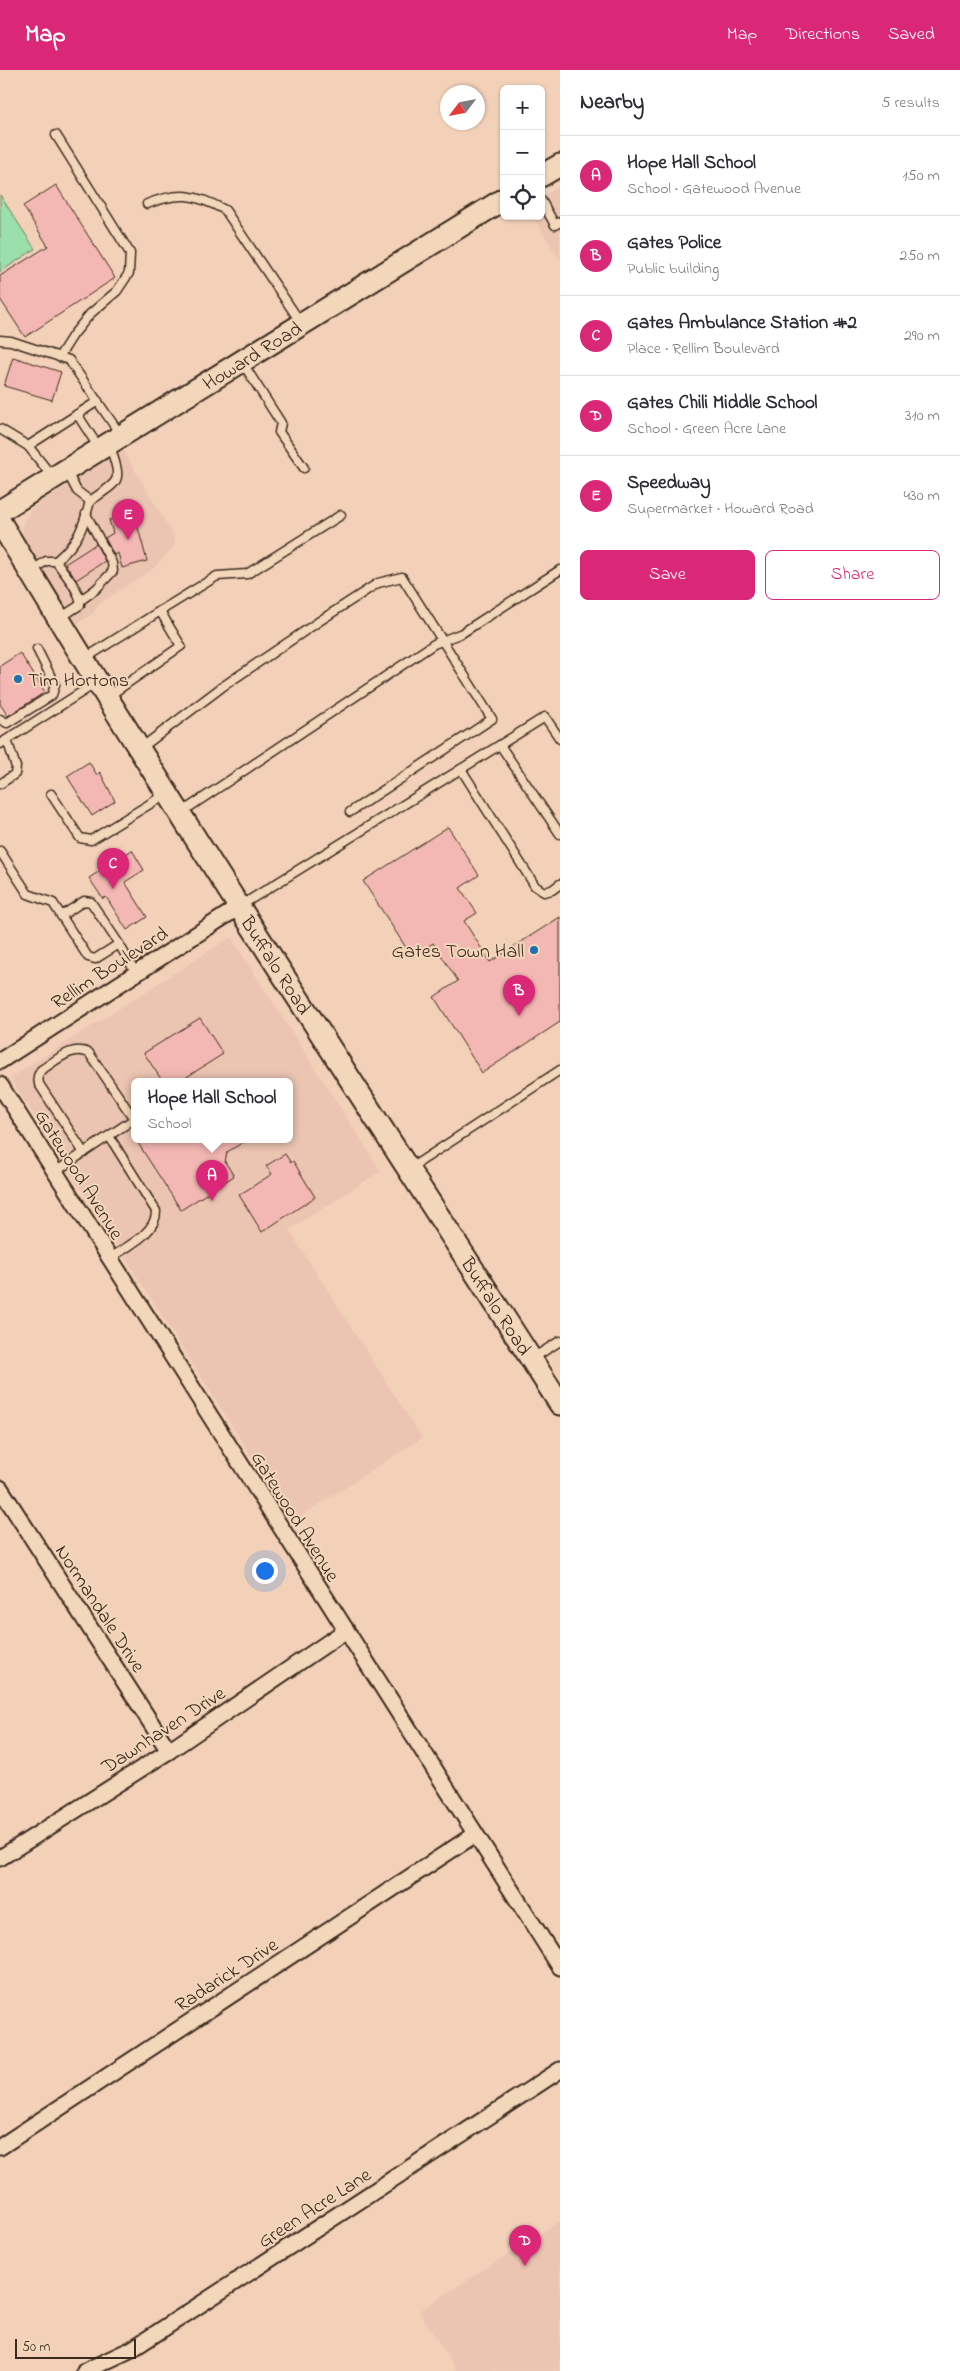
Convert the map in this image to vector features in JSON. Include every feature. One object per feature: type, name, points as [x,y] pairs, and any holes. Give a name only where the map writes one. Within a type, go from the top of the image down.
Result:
[{"type":"main road","points":[[543,175],[560,165]]},
{"type":"main road","name":"Howard Road","points":[[0,511],[301,323],[500,202]]},
{"type":"main road","name":"Buffalo Road","points":[[0,522],[83,660],[239,907],[560,1404]]},
{"type":"street","name":"Rellim Boulevard","points":[[0,1061],[239,907]]},
{"type":"street","name":"Gatewood Avenue","points":[[0,1085],[560,1967]]},
{"type":"street","name":"Normandale Drive","points":[[0,1488],[169,1751]]},
{"type":"street","name":"Dawnhaven Drive","points":[[0,1858],[169,1751],[345,1631]]},
{"type":"street","name":"Radarick Drive","points":[[0,2147],[474,1834]]},
{"type":"street","name":"Green Acre Lane","points":[[90,2371],[132,2349],[560,2070]]},
{"type":"lane","points":[[56,135],[130,253],[129,274],[117,291],[90,314],[78,328],[60,357]]},
{"type":"lane","points":[[147,204],[176,195],[212,203],[225,210],[231,216],[301,323]]},
{"type":"lane","points":[[545,207],[555,225],[560,222]]},
{"type":"lane","points":[[0,340],[11,341],[69,360],[98,401],[118,473],[116,483],[90,501],[76,540],[56,561],[46,561],[30,572]]},
{"type":"lane","points":[[241,361],[281,424],[280,432],[304,468]]},
{"type":"lane","points":[[28,446],[98,401]]},
{"type":"lane","points":[[78,414],[110,443]]},
{"type":"lane","points":[[0,429],[28,446],[90,501]]},
{"type":"lane","points":[[58,619],[80,605],[81,600],[96,589],[113,571],[112,563],[86,514]]},
{"type":"lane","points":[[83,660],[217,576],[247,574],[341,515]]},
{"type":"lane","points":[[56,561],[81,600]]},
{"type":"lane","points":[[180,814],[434,644],[462,632],[560,570]]},
{"type":"lane","points":[[140,749],[198,705],[378,583],[402,577],[492,719],[350,812]]},
{"type":"lane","points":[[0,784],[15,774],[16,767],[4,742],[181,646],[160,611]]},
{"type":"lane","points":[[0,719],[7,723],[52,695],[55,685],[37,649]]},
{"type":"lane","points":[[239,907],[545,717],[560,739]]},
{"type":"lane","points":[[500,745],[560,834]]},
{"type":"lane","points":[[461,769],[535,886],[544,892],[560,884]]},
{"type":"lane","points":[[52,794],[80,838],[91,840],[167,793]]},
{"type":"lane","points":[[0,850],[28,894],[53,904],[88,957],[94,958],[119,944]]},
{"type":"lane","points":[[61,916],[84,901],[91,902],[136,973]]},
{"type":"lane","points":[[84,1153],[39,1084],[38,1076],[41,1070],[73,1050],[89,1053],[131,1115]]},
{"type":"lane","points":[[408,1170],[560,1070]]},
{"type":"lane","points":[[55,1172],[131,1121]]},
{"type":"lane","points":[[109,1136],[156,1211],[156,1220],[152,1228],[110,1258]]},
{"type":"lane","points":[[532,1360],[560,1341]]},
{"type":"shaded area","points":[[560,186],[560,260],[535,220],[545,220],[545,195]]},
{"type":"shaded area","points":[[123,450],[174,536],[175,545],[154,568],[99,604],[93,613],[77,624],[25,544],[22,527],[24,520],[33,507]]},
{"type":"shaded area","points":[[231,937],[381,1171],[289,1230],[422,1438],[293,1521],[10,1078]]},
{"type":"shaded area","points":[[560,2221],[560,2371],[457,2371],[419,2311]]},
{"type":"green space","points":[[0,195],[35,249],[0,272]]},
{"type":"building","points":[[56,185],[115,278],[25,337],[0,299],[0,276],[48,246],[23,206]]},
{"type":"building","points":[[13,357],[61,372],[52,400],[4,386]]},
{"type":"building","points":[[134,513],[147,561],[122,568],[118,553],[114,555],[105,538],[113,533],[109,520]]},
{"type":"building","points":[[96,544],[105,561],[76,580],[65,564]]},
{"type":"building","name":"Tim Hortons","points":[[20,653],[45,692],[8,716],[0,704],[0,666]]},
{"type":"building","points":[[89,762],[97,775],[100,772],[115,801],[92,816],[67,776]]},
{"type":"building","name":"Gates Town Hall","points":[[448,827],[479,875],[460,888],[477,913],[464,921],[490,962],[560,917],[560,1022],[482,1073],[434,997],[458,981],[433,943],[412,957],[363,881]]},
{"type":"building","points":[[132,850],[144,870],[125,882],[147,917],[127,930],[106,897],[103,899],[89,878]]},
{"type":"building","points":[[200,1018],[223,1054],[185,1078],[160,1078],[144,1053]]},
{"type":"building","points":[[138,1143],[242,1143],[227,1152],[225,1162],[234,1176],[181,1210]]},
{"type":"building","points":[[285,1154],[291,1163],[293,1161],[315,1197],[262,1232],[239,1195],[272,1174],[266,1166]]},
{"type":"place","name":"Speedway","points":[[128,540]]},
{"type":"place","name":"Tim Hortons","points":[[18,679]]},
{"type":"place","name":"Gates Ambulance Station #2","points":[[113,889]]},
{"type":"place","name":"Gates Town Hall","points":[[534,950]]},
{"type":"place","name":"Gates Police","points":[[519,1016]]},
{"type":"place","name":"Hope Hall School","points":[[212,1201]]},
{"type":"place","name":"Gates Chili Middle School","points":[[525,2266]]}]
